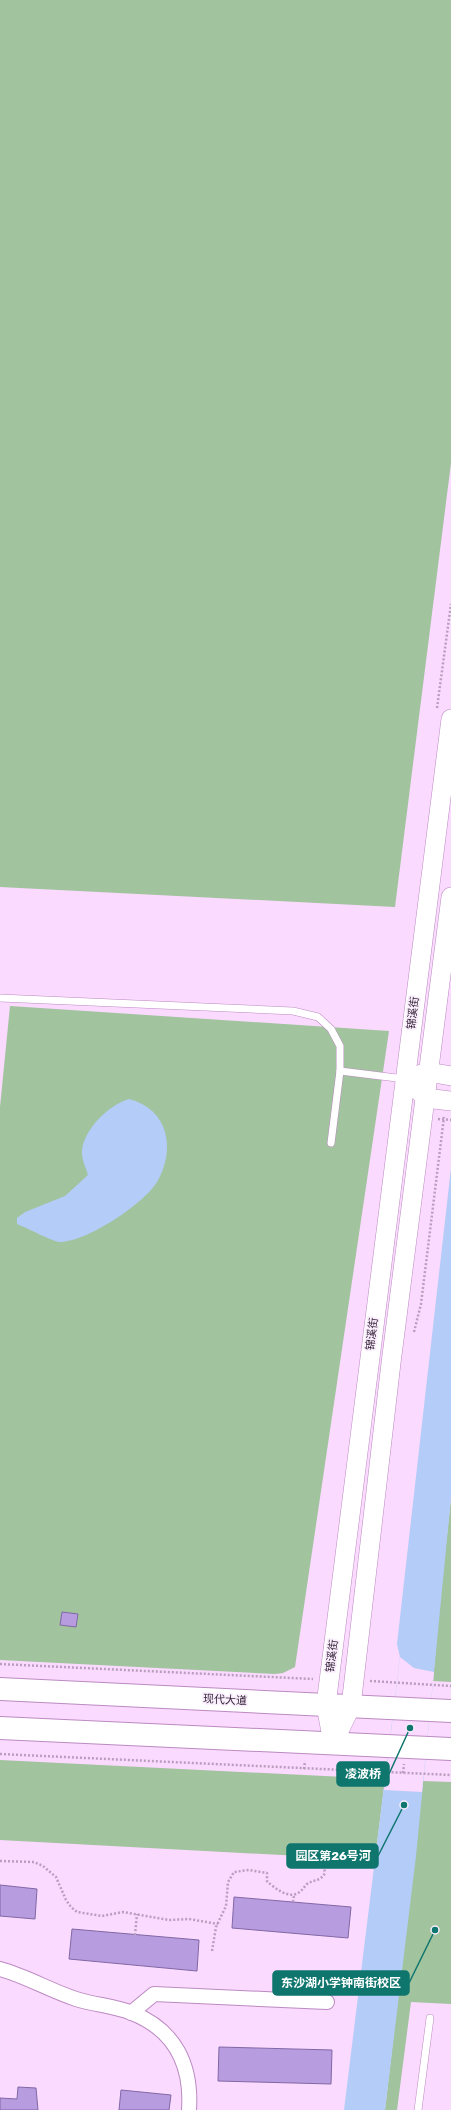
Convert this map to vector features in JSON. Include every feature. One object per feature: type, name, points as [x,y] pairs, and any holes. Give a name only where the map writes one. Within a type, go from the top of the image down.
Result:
[{"type":"main road","name":"锦溪街","points":[[333,1743],[326,1705],[451,719]]},
{"type":"main road","name":"锦溪街","points":[[333,1743],[350,1706],[391,1364],[451,897]]},
{"type":"main road","points":[[405,1080],[428,1072],[451,1076]]},
{"type":"main road","points":[[405,1080],[426,1098],[451,1101]]},
{"type":"main road","name":"现代大道","points":[[0,1689],[441,1710]]},
{"type":"main road","points":[[0,1728],[451,1749]]},
{"type":"street","points":[[0,1969],[77,1999],[131,2013],[152,2023],[174,2044],[181,2055],[188,2084],[189,2110]]},
{"type":"street","points":[[131,2013],[154,1994],[326,2002]]},
{"type":"lane","points":[[0,998],[294,1011],[318,1017],[331,1029],[340,1046],[340,1071],[331,1143]]},
{"type":"lane","points":[[340,1071],[405,1080]]},
{"type":"lane","points":[[418,2110],[430,2018]]},
{"type":"path","points":[[0,1664],[329,1679]]},
{"type":"path","points":[[353,1680],[451,1686]]},
{"type":"path","points":[[0,1754],[451,1775]]},
{"type":"path","points":[[0,1861],[34,1862],[43,1866],[56,1877],[66,1900],[77,1912],[97,1915],[124,1912],[169,1920],[189,1919],[218,1924]]},
{"type":"path","points":[[212,1951],[218,1924],[226,1906],[228,1882],[234,1872],[249,1870],[267,1873],[267,1882],[283,1892],[294,1895],[307,1884],[322,1878],[325,1874],[319,1864]]},
{"type":"path","points":[[293,1902],[294,1895]]},
{"type":"path","points":[[135,1934],[137,1914]]},
{"type":"green space","points":[[0,0],[451,0],[451,463],[395,907],[0,887]]},
{"type":"green space","points":[[10,1006],[389,1031],[295,1667],[283,1673],[275,1674],[0,1660],[0,1107]]},
{"type":"green space","points":[[451,1498],[451,1682],[433,1681]]},
{"type":"green space","points":[[0,1760],[385,1779],[375,1860],[0,1840]]},
{"type":"green space","points":[[423,1781],[451,1782],[451,2004],[411,2002],[397,2110],[385,2110]]},
{"type":"water","points":[[129,1099],[142,1104],[153,1112],[160,1121],[165,1132],[167,1144],[163,1170],[157,1182],[150,1191],[140,1201],[113,1221],[70,1241],[59,1242],[17,1224],[17,1218],[25,1212],[65,1196],[88,1175],[83,1160],[82,1150],[88,1134],[99,1118],[106,1112],[121,1102]]},
{"type":"water","points":[[451,1168],[451,1498],[416,1856],[385,2110],[344,2110],[400,1657],[397,1644]]},
{"type":"pier","points":[[400,1657],[414,1668],[434,1672],[422,1792],[384,1790]]},
{"type":"building","points":[[62,1612],[78,1614],[76,1627],[60,1625]]},
{"type":"building","points":[[0,1885],[37,1889],[35,1919],[0,1916]]},
{"type":"building","points":[[234,1897],[351,1907],[348,1938],[232,1928]]},
{"type":"building","points":[[72,1929],[199,1940],[197,1971],[69,1959]]},
{"type":"building","points":[[219,2047],[332,2050],[331,2084],[218,2081]]},
{"type":"building","points":[[18,2087],[36,2088],[38,2110],[0,2110],[0,2098],[17,2099]]},
{"type":"building","points":[[121,2090],[171,2095],[169,2110],[119,2110]]},
{"type":"place","name":"凌波桥","points":[[410,1728]]},
{"type":"place","name":"园区第26号河","points":[[404,1805]]},
{"type":"place","name":"东沙湖小学钟南街校区","points":[[435,1930]]}]
